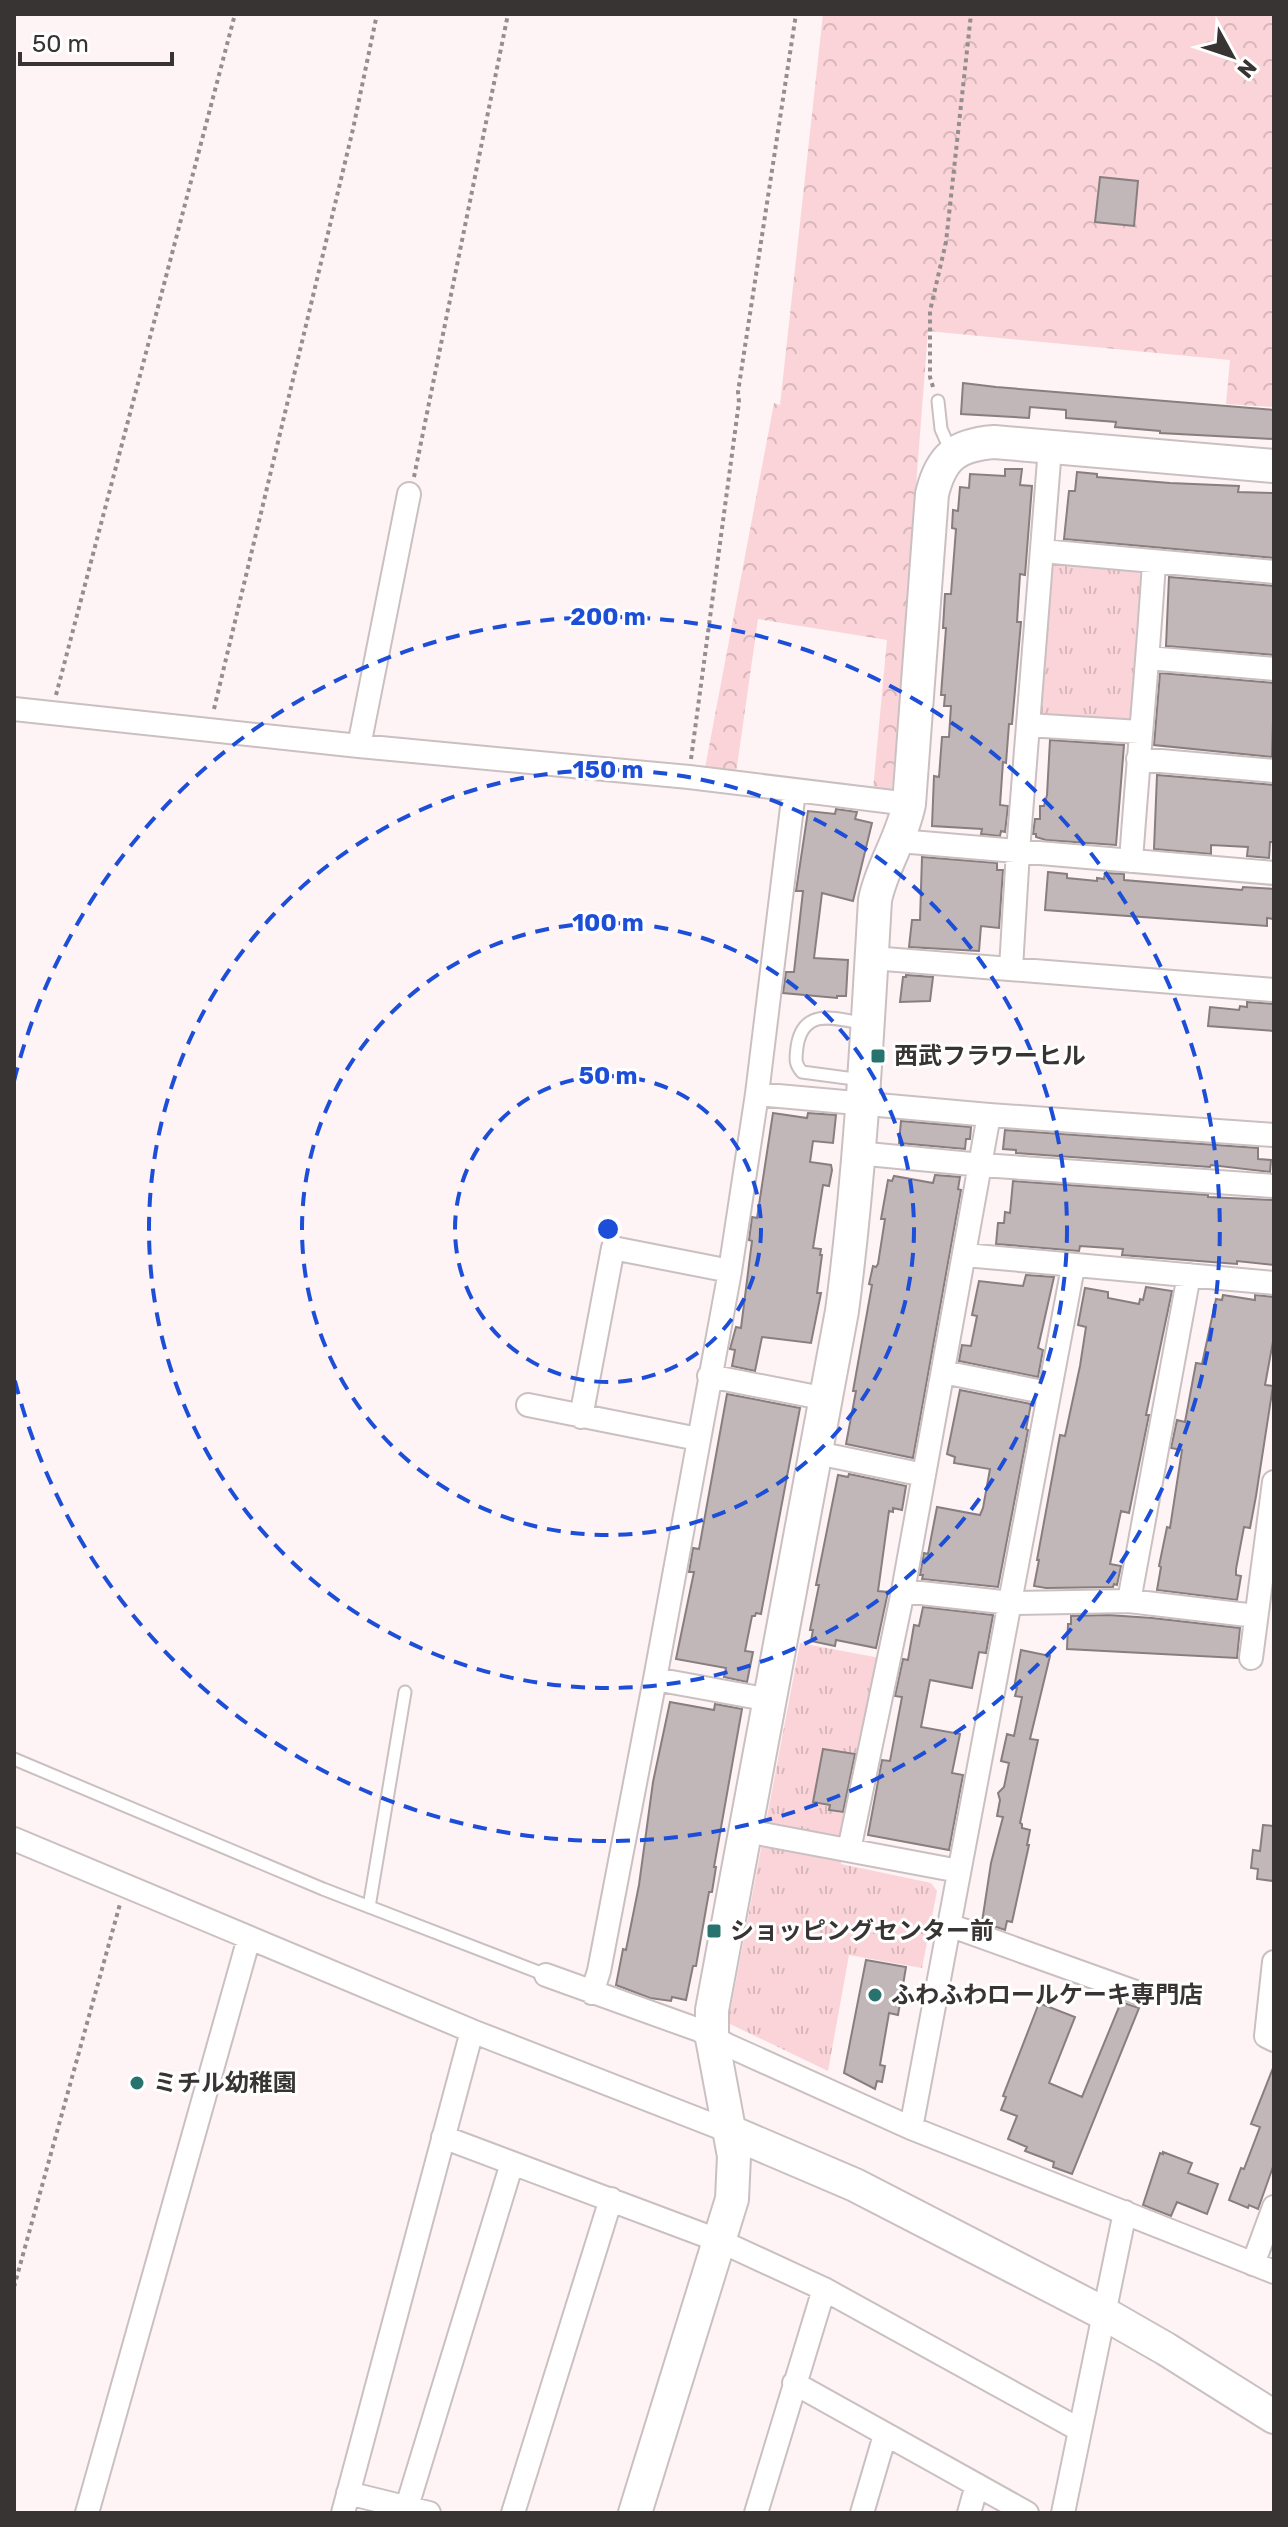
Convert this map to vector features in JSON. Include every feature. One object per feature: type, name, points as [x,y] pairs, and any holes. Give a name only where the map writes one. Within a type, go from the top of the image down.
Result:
[{"type":"street","points":[[635,2513],[732,2199],[731,2132],[712,2038],[712,2010],[827,1399],[849,1260],[875,900],[880,877],[899,841],[909,804],[932,494],[940,469],[953,454],[974,444],[994,442],[1274,466]]},
{"type":"street","points":[[1011,968],[1050,448]]},
{"type":"street","points":[[359,746],[409,494]]},
{"type":"street","points":[[1042,551],[1274,572]]},
{"type":"street","points":[[1131,861],[1154,562]]},
{"type":"street","points":[[1148,658],[1274,669]]},
{"type":"street","points":[[14,709],[689,777],[909,804]]},
{"type":"street","points":[[1028,725],[1140,732]]},
{"type":"street","points":[[1138,759],[1274,771]]},
{"type":"street","points":[[592,1993],[599,1971],[655,1679],[730,1271],[757,1094],[794,791]]},
{"type":"street","points":[[899,841],[1274,873]]},
{"type":"street","points":[[872,958],[1274,990]]},
{"type":"street","points":[[757,1094],[862,1091],[989,1115],[1274,1135]]},
{"type":"street","points":[[849,1850],[903,1591],[989,1115]]},
{"type":"street","points":[[857,1153],[1274,1186]]},
{"type":"street","points":[[581,1417],[613,1248],[730,1271]]},
{"type":"street","points":[[965,1255],[1274,1283]]},
{"type":"street","points":[[911,2128],[1073,1267]]},
{"type":"street","points":[[1129,1601],[1189,1275]]},
{"type":"street","points":[[943,1372],[1048,1393]]},
{"type":"street","points":[[709,1376],[827,1399]]},
{"type":"street","points":[[528,1405],[698,1439]]},
{"type":"street","points":[[817,1453],[924,1475]]},
{"type":"street","points":[[1251,1658],[1274,1482]]},
{"type":"street","points":[[903,1591],[1011,1603],[1129,1601],[1256,1616]]},
{"type":"street","points":[[655,1679],[770,1700]]},
{"type":"street","points":[[746,1831],[959,1871]]},
{"type":"street","points":[[14,1839],[472,2031],[731,2132],[855,2185],[1105,2314],[1274,2417]]},
{"type":"street","points":[[949,1925],[1141,1994]]},
{"type":"street","points":[[87,2513],[249,1938]]},
{"type":"street","points":[[1274,1962],[1266,2036],[1274,2040]]},
{"type":"street","points":[[546,1975],[699,2030],[911,2128],[1264,2268],[1274,2207]]},
{"type":"street","points":[[429,2513],[346,2503],[472,2031]]},
{"type":"street","points":[[443,2137],[720,2241],[824,2289],[1080,2430]]},
{"type":"street","points":[[405,2510],[512,2163]]},
{"type":"street","points":[[513,2513],[611,2199]]},
{"type":"street","points":[[1063,2513],[1125,2212]]},
{"type":"street","points":[[756,2513],[824,2289]]},
{"type":"street","points":[[794,2383],[1027,2513]]},
{"type":"street","points":[[862,2513],[885,2435]]},
{"type":"street","points":[[969,2513],[977,2485]]},
{"type":"lane","points":[[938,401],[941,429],[953,454]]},
{"type":"lane","points":[[862,1091],[802,1072],[795,1061],[799,1037],[808,1023],[826,1018],[867,1024]]},
{"type":"lane","points":[[369,1907],[405,1692]]},
{"type":"lane","points":[[14,1759],[369,1907],[546,1975]]},
{"type":"path","points":[[51,713],[235,14]]},
{"type":"path","points":[[209,729],[349,144],[377,14]]},
{"type":"path","points":[[409,494],[425,429],[508,14]]},
{"type":"path","points":[[689,777],[738,392],[796,14]]},
{"type":"path","points":[[938,401],[930,377],[930,311],[946,242],[971,14]]},
{"type":"path","points":[[14,2287],[125,1886]]},
{"type":"green space","points":[[823,14],[1274,14],[1274,407],[1226,404],[1230,360],[928,331],[892,794],[873,790],[887,640],[758,619],[736,773],[705,768],[774,403],[780,405]]},
{"type":"green space","points":[[1056,562],[1135,567],[1142,573],[1134,719],[1126,726],[1044,718],[1037,711],[1049,568]]},
{"type":"green space","points":[[800,1643],[880,1658],[841,1864],[931,1883],[937,1891],[922,1968],[849,1955],[828,2071],[728,2023]]},
{"type":"building","points":[[1100,177],[1138,181],[1134,226],[1095,222]]},
{"type":"building","points":[[963,383],[1274,410],[1274,439],[1160,433],[1115,427],[1116,422],[1066,418],[1066,410],[1030,407],[1029,418],[961,414]]},
{"type":"building","points":[[1005,469],[1022,469],[1020,485],[1032,486],[1025,575],[1020,574],[1017,622],[1021,622],[1012,724],[1009,724],[1006,763],[1003,762],[1000,805],[1008,806],[1005,832],[1001,831],[1000,836],[981,834],[982,829],[932,826],[934,776],[939,777],[942,737],[949,737],[951,706],[944,706],[945,695],[941,695],[945,594],[951,594],[956,529],[952,528],[953,510],[958,511],[960,487],[969,488],[970,474],[1005,476]]},
{"type":"building","points":[[1077,472],[1097,474],[1097,477],[1239,486],[1238,492],[1274,493],[1274,558],[1064,539],[1069,491],[1075,491]]},
{"type":"building","points":[[1169,577],[1274,586],[1274,655],[1166,646]]},
{"type":"building","points":[[1160,673],[1274,683],[1272,757],[1154,745]]},
{"type":"building","points":[[1050,740],[1124,745],[1116,845],[1046,840],[1033,834],[1035,819],[1040,819],[1040,806],[1044,806],[1047,795]]},
{"type":"building","points":[[1157,775],[1274,785],[1274,842],[1270,842],[1269,858],[1247,856],[1248,847],[1211,845],[1211,854],[1154,849]]},
{"type":"building","points":[[836,809],[857,812],[855,819],[872,823],[853,901],[822,893],[814,958],[848,960],[846,996],[837,998],[783,993],[786,972],[794,972],[803,891],[796,891],[808,811],[835,814]]},
{"type":"building","points":[[922,857],[997,863],[997,870],[1003,870],[999,928],[981,926],[979,951],[909,947],[912,920],[920,920]]},
{"type":"building","points":[[1048,872],[1067,874],[1067,878],[1097,881],[1097,878],[1104,879],[1105,873],[1124,874],[1124,880],[1242,890],[1243,887],[1274,889],[1274,919],[1267,918],[1267,926],[1045,910]]},
{"type":"building","points":[[903,977],[933,977],[930,1001],[900,1002]]},
{"type":"building","points":[[1247,1002],[1274,1004],[1274,1031],[1208,1026],[1210,1007],[1239,1010],[1240,1006],[1247,1007]]},
{"type":"building","points":[[773,1113],[807,1118],[808,1113],[836,1115],[833,1143],[813,1141],[810,1162],[831,1165],[832,1170],[829,1186],[823,1185],[813,1248],[821,1249],[822,1255],[817,1293],[821,1293],[811,1343],[762,1337],[755,1371],[732,1366],[735,1350],[730,1349],[736,1327],[741,1328],[752,1217],[757,1218]]},
{"type":"building","points":[[901,1121],[971,1127],[970,1139],[966,1139],[965,1149],[899,1143]]},
{"type":"building","points":[[1005,1130],[1258,1148],[1258,1159],[1271,1160],[1270,1172],[1211,1165],[1016,1153],[1016,1150],[1003,1149]]},
{"type":"building","points":[[935,1175],[960,1177],[958,1189],[961,1190],[913,1458],[846,1444],[872,1285],[869,1284],[873,1266],[878,1264],[888,1180],[892,1181],[894,1176],[933,1183]]},
{"type":"building","points":[[1013,1181],[1274,1200],[1274,1265],[1122,1255],[1123,1249],[1080,1246],[1079,1251],[996,1244],[998,1223],[1004,1223],[1005,1212],[1010,1213]]},
{"type":"building","points":[[1026,1275],[1054,1277],[1038,1348],[1043,1350],[1038,1377],[959,1361],[962,1345],[971,1346],[977,1316],[972,1315],[979,1281],[1023,1286]]},
{"type":"building","points":[[1146,1287],[1172,1291],[1129,1513],[1121,1511],[1110,1564],[1121,1566],[1117,1585],[1034,1586],[1060,1435],[1065,1436],[1080,1366],[1086,1327],[1078,1325],[1085,1288],[1108,1292],[1108,1298],[1139,1304]]},
{"type":"building","points":[[1223,1295],[1255,1300],[1255,1295],[1274,1297],[1274,1336],[1265,1385],[1273,1386],[1250,1528],[1244,1527],[1236,1569],[1236,1575],[1241,1576],[1237,1600],[1157,1590],[1182,1450],[1171,1448],[1177,1420],[1185,1422],[1196,1363],[1202,1364],[1216,1299],[1222,1300]]},
{"type":"building","points":[[960,1390],[1031,1404],[998,1587],[922,1579],[923,1575],[920,1575],[924,1553],[928,1554],[937,1507],[980,1515],[983,1508],[990,1469],[954,1463],[955,1457],[947,1454]]},
{"type":"building","points":[[727,1394],[800,1408],[761,1614],[752,1616],[745,1651],[753,1652],[747,1682],[724,1677],[726,1668],[676,1659],[694,1572],[689,1572],[693,1548],[699,1549]]},
{"type":"building","points":[[849,1474],[906,1486],[902,1510],[893,1508],[893,1512],[889,1511],[878,1591],[888,1592],[876,1648],[836,1640],[835,1646],[811,1641],[813,1630],[810,1630],[819,1585],[816,1585],[838,1475],[848,1477]]},
{"type":"building","points":[[923,1607],[993,1615],[986,1653],[979,1652],[972,1688],[930,1680],[921,1727],[960,1734],[952,1773],[963,1775],[949,1850],[868,1835],[882,1760],[890,1761],[902,1697],[895,1696],[903,1659],[908,1660],[914,1625],[919,1626]]},
{"type":"building","points":[[1108,1615],[1240,1628],[1237,1658],[1067,1649],[1071,1616]]},
{"type":"building","points":[[1021,1650],[1050,1656],[1030,1739],[1038,1740],[1020,1823],[1022,1828],[1030,1830],[1029,1845],[1012,1922],[1007,1921],[1005,1930],[982,1922],[991,1863],[1003,1817],[997,1816],[998,1793],[1004,1787],[1009,1763],[1001,1761],[1007,1734],[1014,1736],[1022,1697],[1015,1696],[1017,1688],[1014,1688]]},
{"type":"building","points":[[670,1702],[714,1710],[715,1704],[742,1709],[712,1892],[709,1892],[696,1966],[693,1966],[686,2000],[672,1997],[671,2001],[650,1998],[616,1985],[639,1885],[653,1782]]},
{"type":"building","points":[[823,1749],[855,1754],[843,1812],[829,1810],[830,1805],[813,1802]]},
{"type":"building","points":[[1263,1825],[1274,1826],[1273,1881],[1257,1879],[1258,1869],[1251,1868],[1253,1850],[1260,1851]]},
{"type":"building","points":[[866,1960],[906,1967],[898,2015],[889,2013],[880,2065],[885,2066],[882,2082],[877,2081],[875,2089],[844,2073]]},
{"type":"building","points":[[1121,2002],[1139,2008],[1072,2174],[1053,2167],[1054,2162],[1025,2151],[1027,2147],[1008,2139],[1017,2116],[1001,2110],[1006,2097],[1003,2096],[1039,2003],[1075,2017],[1049,2083],[1082,2097]]},
{"type":"building","points":[[1273,2068],[1274,2164],[1258,2209],[1249,2205],[1248,2208],[1229,2200],[1260,2127],[1251,2124]]},
{"type":"building","points":[[1160,2153],[1192,2163],[1188,2173],[1218,2184],[1207,2214],[1177,2202],[1171,2216],[1143,2205]]},
{"type":"place","name":"西武フラワーヒル","points":[[878,1056]]},
{"type":"place","name":"ショッピングセンター前","points":[[714,1931]]},
{"type":"place","name":"ふわふわロールケーキ専門店","points":[[875,1995]]},
{"type":"place","name":"ミチル幼稚園","points":[[137,2083]]}]
